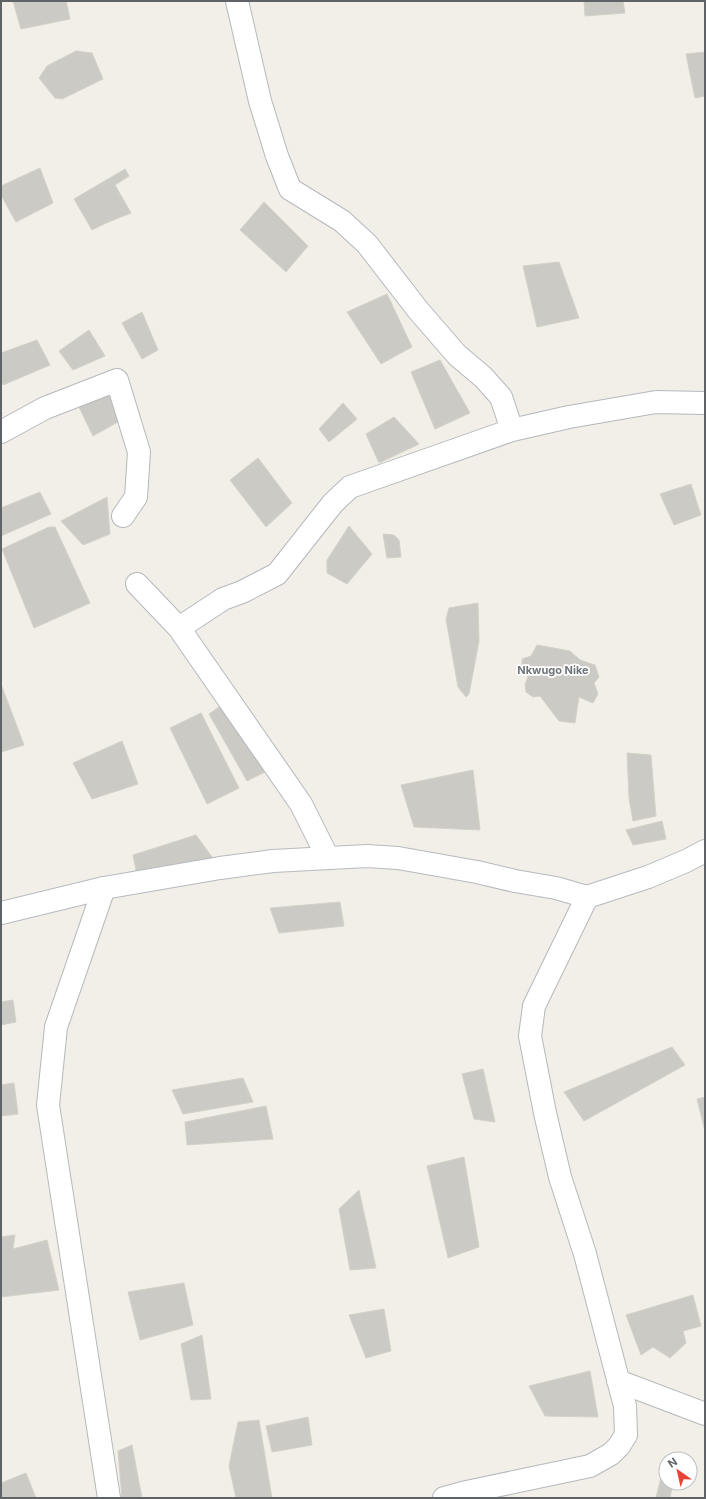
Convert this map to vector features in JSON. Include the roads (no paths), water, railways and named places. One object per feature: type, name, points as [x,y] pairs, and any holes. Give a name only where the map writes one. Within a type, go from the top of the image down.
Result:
[{"type":"street","points":[[237,1],[260,101],[277,156],[290,189],[342,221],[367,244],[418,310],[457,355],[483,377],[501,397],[512,430]]},
{"type":"street","points":[[1,432],[45,408],[117,380],[139,452],[136,498],[123,516]]},
{"type":"street","points":[[179,628],[223,600],[277,574],[333,503],[350,487],[512,430],[569,417],[656,402],[705,403]]},
{"type":"street","points":[[137,584],[179,628],[301,804],[328,858]]},
{"type":"street","points":[[1,913],[104,888],[220,868],[273,861],[367,856],[398,858],[556,888],[587,897],[648,877],[686,862],[705,851]]},
{"type":"street","points":[[104,888],[56,1027],[48,1106],[109,1498]]},
{"type":"street","points":[[456,1496],[590,1466],[611,1454],[619,1446],[626,1435],[625,1406],[585,1254],[560,1177],[545,1113],[530,1036],[534,1006],[587,897]]},
{"type":"street","points":[[618,1381],[705,1414]]},
{"type":"district","name":"Nkwugo Nike","points":[[553,670]]}]
